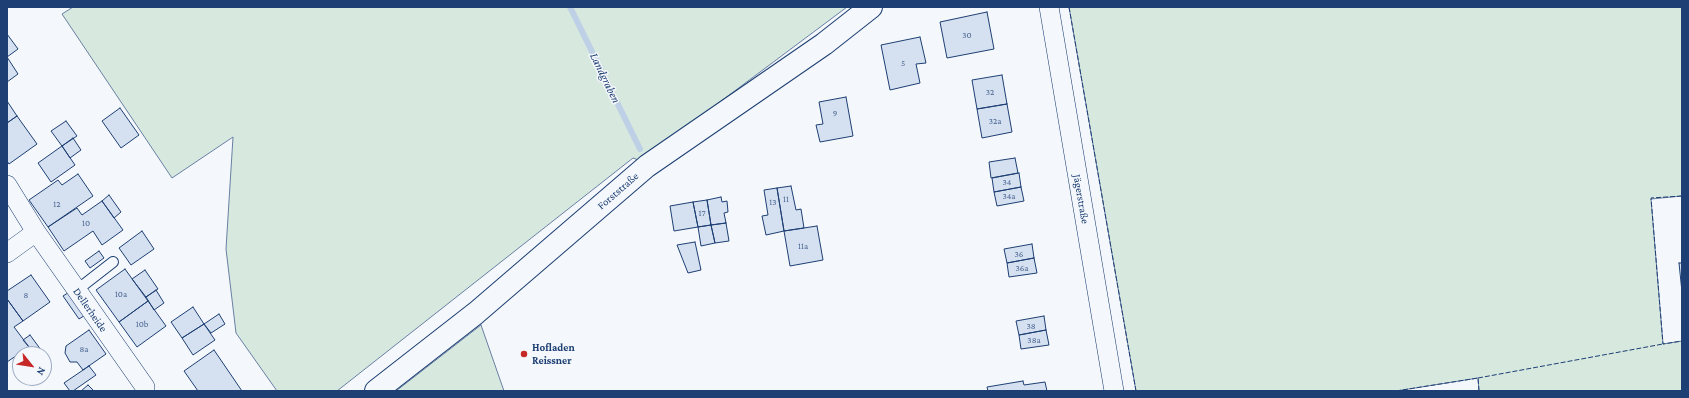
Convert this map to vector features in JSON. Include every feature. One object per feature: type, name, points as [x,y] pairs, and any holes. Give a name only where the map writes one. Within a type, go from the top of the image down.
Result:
[{"type":"street","name":"Forststraße","points":[[376,391],[476,313],[647,166],[824,44],[871,7]]},
{"type":"street","name":"Jägerstraße","points":[[1048,7],[1114,391]]},
{"type":"street","name":"Dellerheide","points":[[7,185],[36,232],[145,387]]},
{"type":"street","points":[[7,253],[36,232]]},
{"type":"lane","points":[[77,290],[113,262]]},
{"type":"shaded area","points":[[73,7],[847,7],[641,161],[633,158],[337,391],[277,391],[236,333],[226,249],[233,137],[172,178],[62,14]]},
{"type":"shaded area","points":[[1069,7],[1682,7],[1682,196],[1651,199],[1663,344],[1682,341],[1682,391],[1479,391],[1478,378],[1396,391],[1136,391]]},
{"type":"shaded area","points":[[481,325],[504,391],[396,391]]},
{"type":"building","points":[[987,12],[994,49],[947,58],[940,22]]},
{"type":"building","points":[[7,34],[18,49],[7,57]]},
{"type":"building","points":[[920,37],[926,63],[916,64],[920,83],[890,90],[881,45]]},
{"type":"building","points":[[7,57],[18,74],[7,82]]},
{"type":"building","points":[[1002,75],[1007,104],[977,109],[972,80]]},
{"type":"building","points":[[846,97],[853,136],[820,142],[816,125],[823,124],[819,102]]},
{"type":"building","points":[[7,101],[17,116],[7,123]]},
{"type":"building","points":[[1007,104],[1012,132],[982,138],[977,109]]},
{"type":"building","points":[[120,108],[139,135],[121,148],[102,121]]},
{"type":"building","points":[[17,116],[37,144],[9,164],[7,161],[7,123]]},
{"type":"building","points":[[66,121],[77,136],[62,146],[51,131]]},
{"type":"building","points":[[73,138],[81,150],[70,158],[62,146]]},
{"type":"building","points":[[62,146],[75,165],[51,182],[38,163]]},
{"type":"building","points":[[1015,158],[1018,173],[991,178],[989,162]]},
{"type":"building","points":[[1019,173],[1021,187],[994,192],[992,178]]},
{"type":"building","points":[[78,174],[93,196],[48,227],[29,200],[58,180],[62,185]]},
{"type":"building","points":[[791,186],[796,210],[801,209],[804,228],[784,231],[777,188]]},
{"type":"building","points":[[1021,187],[1024,201],[997,206],[994,192]]},
{"type":"building","points":[[777,188],[784,231],[766,235],[762,216],[768,215],[764,190]]},
{"type":"building","points":[[109,195],[121,212],[114,218],[102,201]]},
{"type":"building","points":[[721,197],[722,202],[727,201],[728,212],[724,213],[726,223],[711,225],[707,200]]},
{"type":"building","points":[[707,200],[711,225],[698,227],[693,202]]},
{"type":"building","points":[[102,201],[123,230],[102,245],[93,231],[64,251],[48,227],[77,208],[82,215]]},
{"type":"building","points":[[693,202],[698,227],[674,231],[670,206]]},
{"type":"building","points":[[726,223],[729,241],[715,243],[711,225]]},
{"type":"building","points":[[711,225],[715,243],[701,246],[698,227]]},
{"type":"building","points":[[817,226],[823,260],[790,266],[784,231]]},
{"type":"building","points":[[142,231],[154,249],[131,265],[119,248]]},
{"type":"building","points":[[695,242],[701,270],[688,273],[677,245]]},
{"type":"building","points":[[1032,244],[1034,258],[1007,263],[1004,249]]},
{"type":"building","points":[[99,251],[104,258],[90,268],[85,261]]},
{"type":"building","points":[[1034,258],[1037,273],[1009,277],[1007,263]]},
{"type":"building","points":[[1679,263],[1682,263],[1682,292]]},
{"type":"building","points":[[125,269],[148,301],[119,322],[96,290]]},
{"type":"building","points":[[145,270],[158,289],[146,297],[132,279]]},
{"type":"building","points":[[31,275],[50,302],[23,321],[7,299],[7,291]]},
{"type":"building","points":[[156,290],[164,303],[154,310],[146,297]]},
{"type":"building","points":[[71,291],[87,314],[79,319],[63,296]]},
{"type":"building","points":[[7,299],[23,321],[14,327],[28,346],[12,346],[12,359],[7,362]]},
{"type":"building","points":[[148,301],[166,326],[137,347],[119,322]]},
{"type":"building","points":[[193,307],[204,324],[182,338],[171,322]]},
{"type":"building","points":[[219,314],[225,324],[211,333],[204,324]]},
{"type":"building","points":[[1044,316],[1046,330],[1019,335],[1016,321]]},
{"type":"building","points":[[204,324],[215,340],[193,355],[182,338]]},
{"type":"building","points":[[89,330],[106,354],[83,370],[77,362],[70,362],[65,353],[66,346]]},
{"type":"building","points":[[1046,330],[1049,345],[1021,349],[1019,335]]},
{"type":"building","points":[[30,335],[38,346],[28,346],[23,340]]},
{"type":"building","points":[[214,350],[242,391],[198,391],[184,371]]},
{"type":"building","points":[[89,366],[96,375],[73,391],[70,391],[64,383]]},
{"type":"building","points":[[1023,381],[1024,385],[1045,382],[1047,391],[988,391],[987,387]]},
{"type":"building","points":[[88,385],[94,391],[81,391]]},
{"type":"waterway","name":"Landgraben","points":[[570,7],[640,149]]},
{"type":"fence","points":[[1069,7],[1136,391]]},
{"type":"fence","points":[[1682,196],[1651,198],[1663,344],[1682,341]]},
{"type":"fence","points":[[1478,378],[1663,344]]},
{"type":"fence","points":[[1396,391],[1478,378],[1479,391]]},
{"type":"place","name":"Hofladen Reissner","points":[[524,354]]}]
